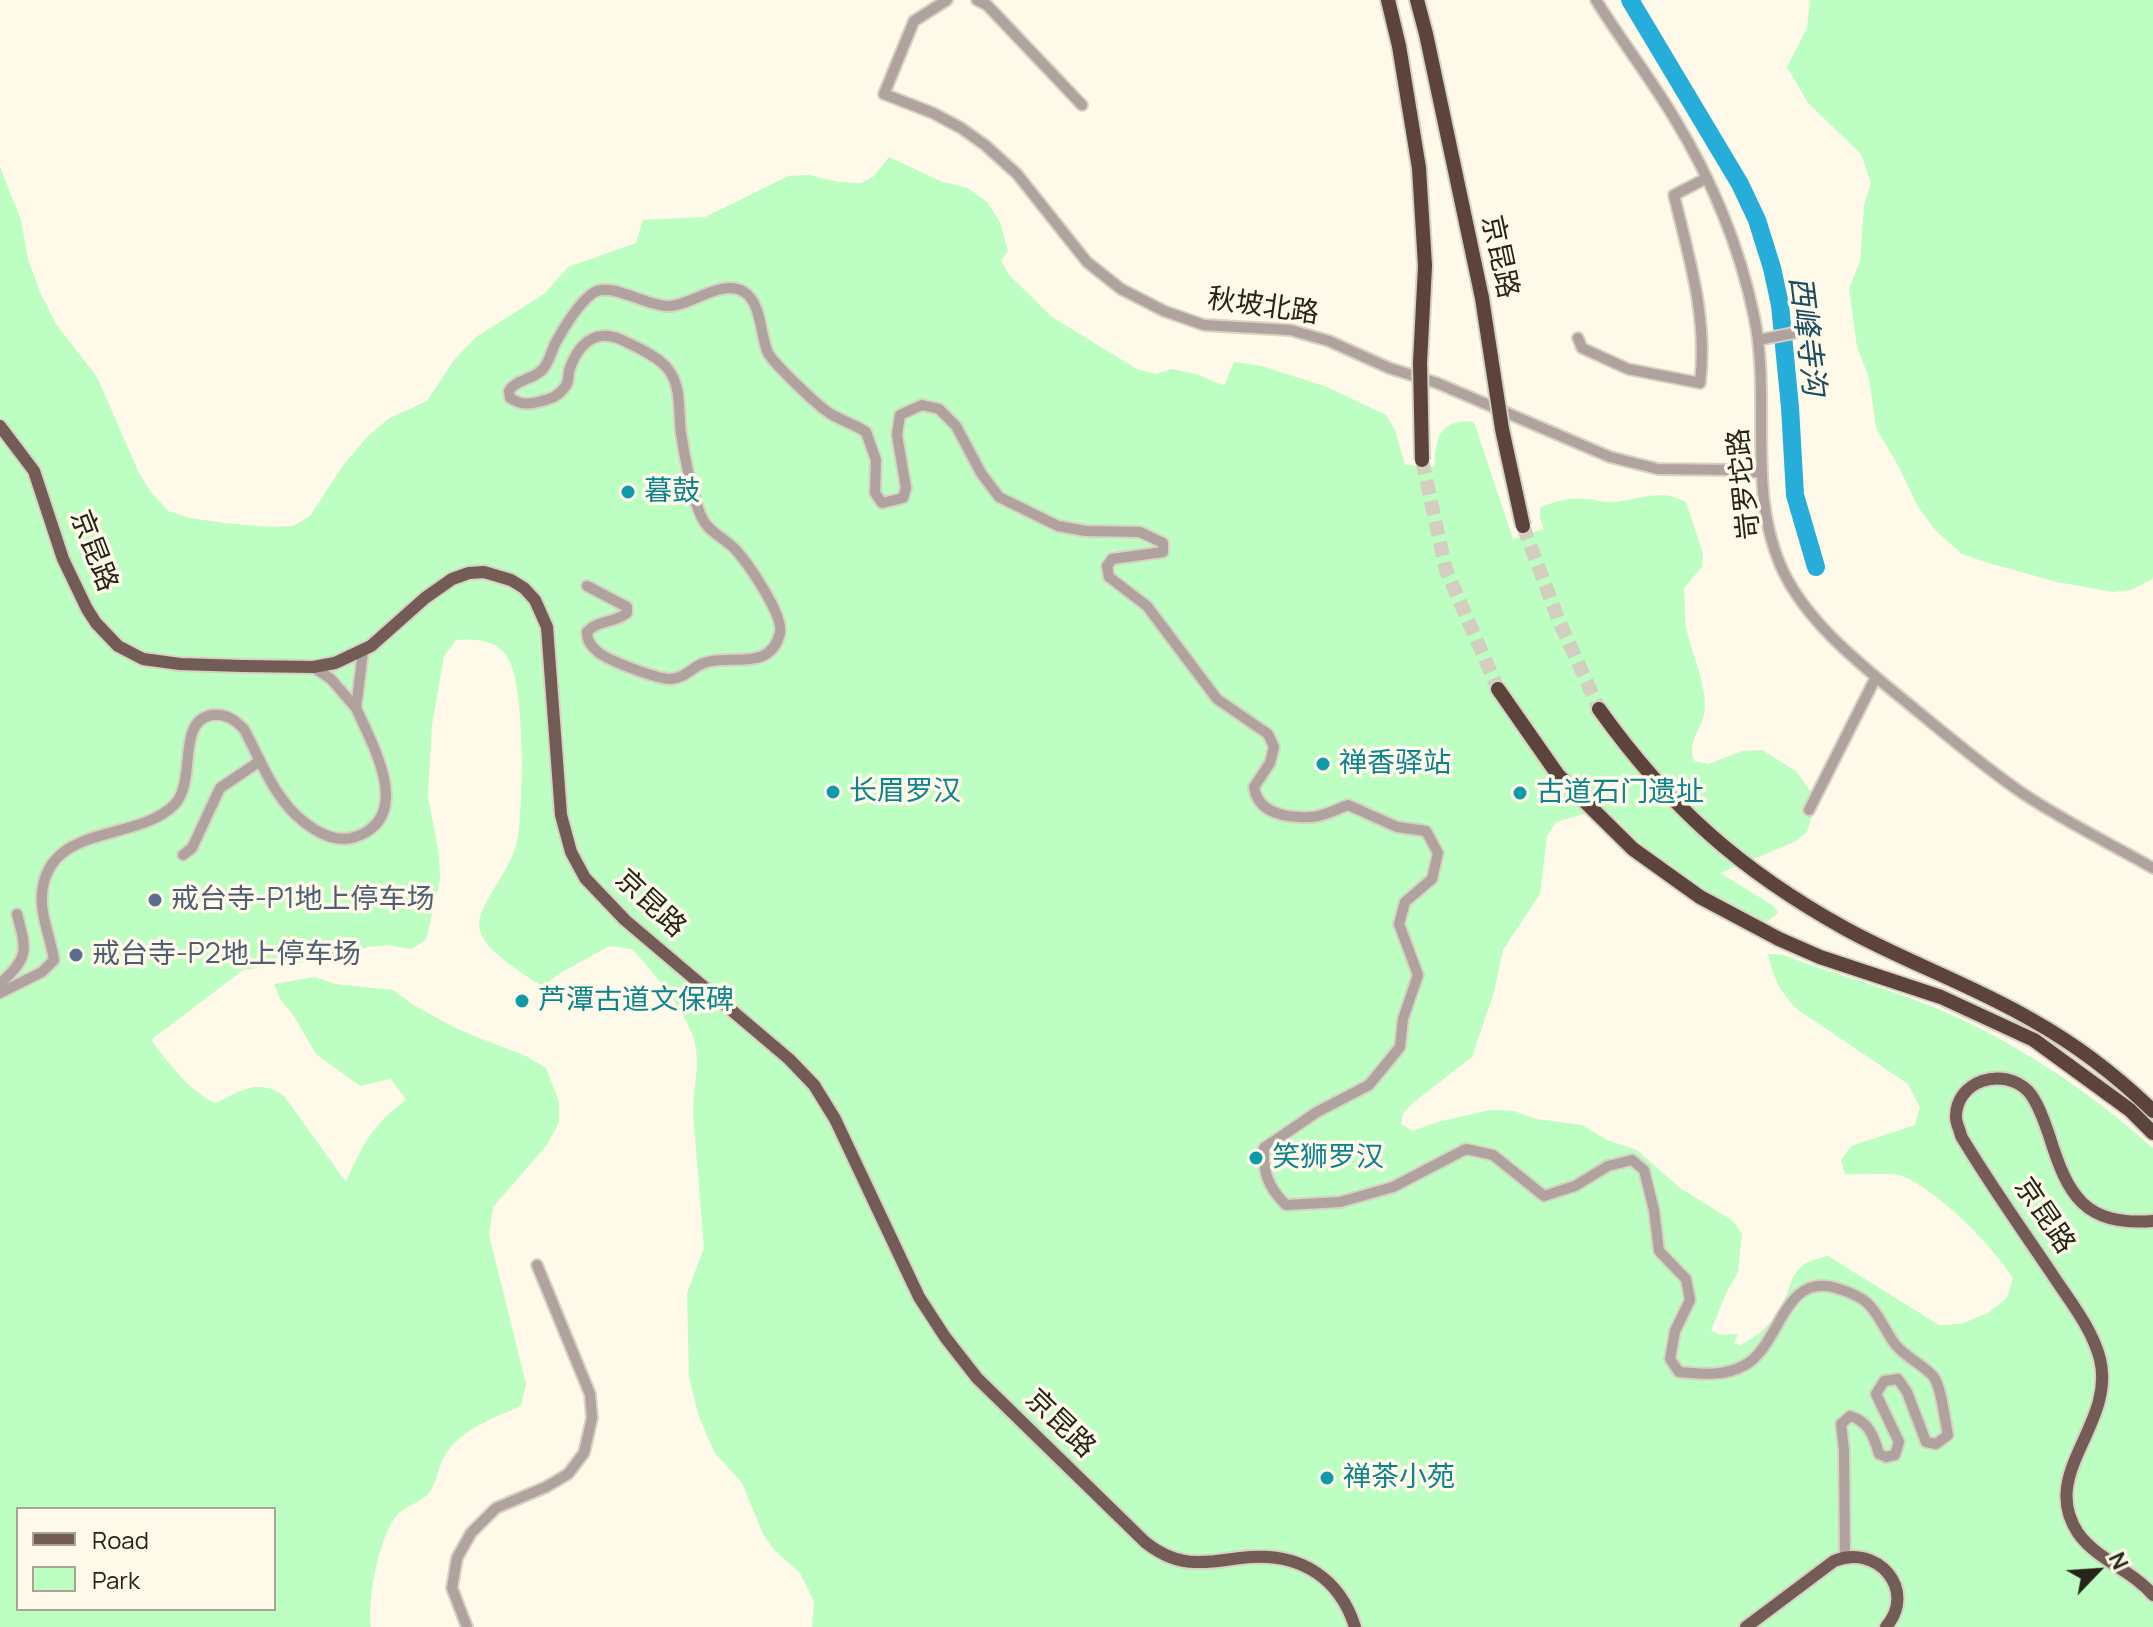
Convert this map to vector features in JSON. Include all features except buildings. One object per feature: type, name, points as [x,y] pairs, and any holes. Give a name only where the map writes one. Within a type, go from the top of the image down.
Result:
[{"type":"highway","points":[[1388,0],[1399,46],[1419,168],[1425,266],[1420,363],[1422,460]]},
{"type":"highway","name":"京昆路","points":[[1417,0],[1482,298],[1502,429],[1523,526]]},
{"type":"highway","points":[[1498,689],[1558,775],[1633,849],[1700,897],[1820,957],[1941,997],[2034,1040],[2130,1110],[2153,1133]]},
{"type":"highway","points":[[1599,709],[1665,794],[1719,845],[1779,889],[1848,930],[2032,1020],[2087,1057],[2153,1111]]},
{"type":"highway","points":[[2087,1057],[2109,1063],[2153,1099]]},
{"type":"main road","name":"京昆路","points":[[0,426],[34,471],[44,492],[63,559],[80,597],[96,623],[118,646],[131,654],[159,661],[313,667],[335,663],[363,652],[425,598],[452,579],[484,572],[511,580],[524,588],[545,616],[558,791],[564,834],[578,866],[599,894],[625,920],[780,1051],[814,1085],[835,1119],[919,1297],[959,1356],[993,1394],[1157,1552],[1194,1563],[1269,1556],[1297,1562],[1324,1577],[1336,1589],[1350,1611],[1355,1627]]},
{"type":"main road","name":"京昆路","points":[[2153,1221],[2128,1223],[2111,1220],[2093,1213],[2078,1201],[2067,1185],[2037,1106],[2029,1092],[2017,1082],[2000,1077],[1983,1079],[1969,1089],[1959,1102],[1956,1118],[1961,1136],[2082,1319],[2100,1361],[2101,1401],[2066,1487],[2072,1523],[2090,1548],[2137,1579],[2153,1595]]},
{"type":"main road","points":[[1746,1627],[1813,1575],[1845,1557],[1870,1560],[1881,1565],[1889,1574],[1898,1596],[1898,1607],[1886,1627]]},
{"type":"street","name":"秋坡北路","points":[[947,0],[914,21],[884,94],[933,113],[961,128],[1003,160],[1039,199],[1087,262],[1121,289],[1164,311],[1204,325],[1290,330],[1329,341],[1610,457],[1658,469],[1762,473]]},
{"type":"street","points":[[977,0],[987,5],[1082,105]]},
{"type":"street","name":"岢罗坨路","points":[[1596,0],[1673,116],[1707,178],[1733,237],[1758,340],[1762,473],[1768,516],[1784,573],[1821,624],[1876,677],[1988,768],[2022,792],[2153,868]]},
{"type":"street","points":[[1578,338],[1582,348],[1628,369],[1700,383],[1704,351],[1697,294],[1674,195],[1707,178]]},
{"type":"street","points":[[587,586],[627,607],[627,613],[616,621],[591,627],[587,640],[605,657],[663,678],[684,676],[705,660],[759,658],[768,653],[779,636],[779,617],[769,600],[737,552],[707,528],[700,514],[682,437],[679,393],[666,366],[623,340],[599,336],[588,340],[577,351],[568,384],[552,399],[530,404],[510,398],[512,386],[542,372],[556,341],[583,303],[603,289],[655,305],[672,306],[730,288],[743,292],[752,300],[768,352],[777,366],[832,415],[866,432],[876,460],[875,493],[882,503],[893,503],[903,498],[906,488],[897,435],[900,415],[922,405],[939,409],[956,426],[981,473],[999,497],[1058,526],[1086,531],[1140,532],[1163,543],[1163,552],[1112,559],[1107,566],[1109,577],[1147,606],[1217,699],[1268,734],[1274,747],[1270,763],[1254,787],[1255,799],[1269,813],[1313,818],[1348,805],[1397,827],[1426,831],[1438,853],[1432,879],[1405,902],[1399,924],[1418,975],[1403,1019],[1400,1047],[1369,1085],[1317,1112],[1264,1148],[1263,1172],[1273,1193],[1286,1205],[1340,1202],[1393,1187],[1466,1149],[1493,1155],[1544,1196],[1575,1186],[1608,1166],[1632,1160],[1644,1170],[1654,1210],[1659,1251],[1686,1279],[1690,1300],[1675,1331],[1670,1359],[1679,1372],[1720,1375],[1748,1363],[1763,1346],[1793,1299],[1807,1287],[1827,1286],[1850,1292],[1876,1309],[1893,1343],[1936,1378],[1948,1435],[1936,1444],[1926,1442],[1907,1392],[1898,1379],[1884,1381],[1876,1394],[1899,1442],[1895,1455],[1886,1457],[1879,1454],[1874,1437],[1862,1420],[1850,1416],[1841,1424],[1845,1557]]},
{"type":"street","points":[[1758,340],[1792,333]]},
{"type":"street","points":[[356,708],[363,652]]},
{"type":"street","points":[[0,993],[42,972],[54,960],[41,895],[44,882],[57,858],[82,841],[157,817],[177,802],[187,780],[191,733],[199,721],[212,715],[229,717],[244,729],[282,800],[302,821],[328,836],[350,839],[374,826],[386,804],[386,785],[381,767],[356,708],[331,679],[313,667]]},
{"type":"street","points":[[1809,810],[1876,677]]},
{"type":"street","points":[[183,855],[192,848],[220,788],[260,761]]},
{"type":"street","points":[[0,984],[23,959],[25,943],[17,914]]},
{"type":"street","points":[[467,1627],[452,1588],[457,1558],[471,1533],[496,1508],[568,1474],[584,1453],[592,1418],[590,1394],[537,1265]]},
{"type":"green space","points":[[1810,0],[2153,0],[2151,580],[2131,590],[2113,592],[2057,582],[1985,562],[1962,554],[1936,531],[1918,507],[1876,428],[1869,378],[1857,347],[1849,289],[1860,261],[1864,205],[1871,183],[1861,154],[1808,103],[1787,67],[1807,28]]},
{"type":"green space","points":[[889,157],[940,181],[968,188],[988,203],[1000,222],[1008,251],[1001,261],[1010,276],[1052,317],[1137,369],[1156,374],[1171,369],[1196,374],[1224,386],[1234,362],[1262,366],[1327,387],[1386,415],[1395,430],[1405,465],[1434,467],[1441,432],[1453,423],[1474,422],[1513,539],[1544,529],[1540,508],[1564,500],[1583,498],[1610,502],[1659,495],[1686,502],[1703,554],[1702,567],[1684,588],[1687,632],[1701,679],[1705,707],[1692,746],[1694,761],[1708,764],[1743,751],[1762,750],[1796,771],[1814,796],[1815,807],[1807,832],[1796,841],[1720,873],[1774,906],[1778,913],[1767,922],[1724,904],[1665,865],[1614,817],[1584,814],[1556,822],[1547,836],[1540,894],[1503,950],[1494,992],[1472,1057],[1414,1102],[1403,1113],[1401,1124],[1413,1131],[1490,1110],[1514,1111],[1536,1119],[1582,1125],[1607,1140],[1637,1150],[1680,1188],[1733,1221],[1742,1234],[1738,1272],[1711,1330],[1720,1335],[1738,1334],[1734,1343],[1741,1345],[1762,1331],[1774,1318],[1798,1270],[1804,1264],[1828,1256],[1939,1325],[1961,1324],[1988,1313],[2007,1298],[2013,1278],[1962,1219],[1915,1182],[1896,1174],[1845,1174],[1841,1161],[1851,1146],[1915,1125],[1920,1107],[1908,1084],[1798,1010],[1778,985],[1768,954],[1783,955],[1938,1009],[1996,1037],[2078,1088],[2153,1148],[2153,1627],[812,1627],[814,1601],[800,1573],[774,1550],[763,1534],[742,1483],[714,1452],[698,1414],[689,1377],[687,1293],[704,1248],[693,1113],[697,1065],[693,1036],[671,996],[632,949],[609,946],[542,986],[503,960],[486,942],[479,924],[481,915],[517,841],[522,776],[520,721],[514,675],[505,653],[493,644],[463,639],[456,640],[444,656],[432,725],[428,796],[439,855],[440,880],[426,940],[411,949],[387,945],[367,947],[311,961],[243,970],[151,1040],[188,1084],[215,1103],[257,1087],[284,1096],[346,1182],[370,1136],[406,1100],[391,1079],[360,1086],[316,1054],[280,999],[274,984],[315,977],[335,984],[393,990],[459,1030],[526,1056],[546,1068],[559,1101],[559,1122],[547,1145],[493,1207],[489,1235],[526,1384],[521,1406],[461,1437],[445,1455],[428,1494],[397,1515],[385,1538],[376,1569],[371,1627],[0,1627],[0,167],[21,220],[28,259],[40,292],[56,324],[97,377],[139,473],[151,492],[168,511],[190,518],[270,527],[293,526],[310,516],[344,464],[367,437],[388,419],[427,401],[454,360],[476,337],[544,294],[568,267],[636,243],[643,220],[705,217],[789,176],[809,175],[838,182],[861,183],[873,177]]},
{"type":"waterway","name":"西峰寺沟","points":[[1630,0],[1740,184],[1757,220],[1780,305],[1795,495],[1816,567]]},
{"type":"tunnel","points":[[1422,460],[1446,570],[1498,689]]},
{"type":"tunnel","points":[[1523,526],[1559,621],[1599,709]]},
{"type":"place","name":"暮鼓","points":[[628,492]]},
{"type":"place","name":"禅香驿站","points":[[1323,764]]},
{"type":"place","name":"长眉罗汉","points":[[833,792]]},
{"type":"place","name":"古道石门遗址","points":[[1520,793]]},
{"type":"place","name":"戒台寺-P1地上停车场","points":[[155,900]]},
{"type":"place","name":"戒台寺-P2地上停车场","points":[[76,955]]},
{"type":"place","name":"芦潭古道文保碑","points":[[522,1001]]},
{"type":"place","name":"笑狮罗汉","points":[[1256,1158]]},
{"type":"place","name":"禅茶小苑","points":[[1327,1478]]}]
